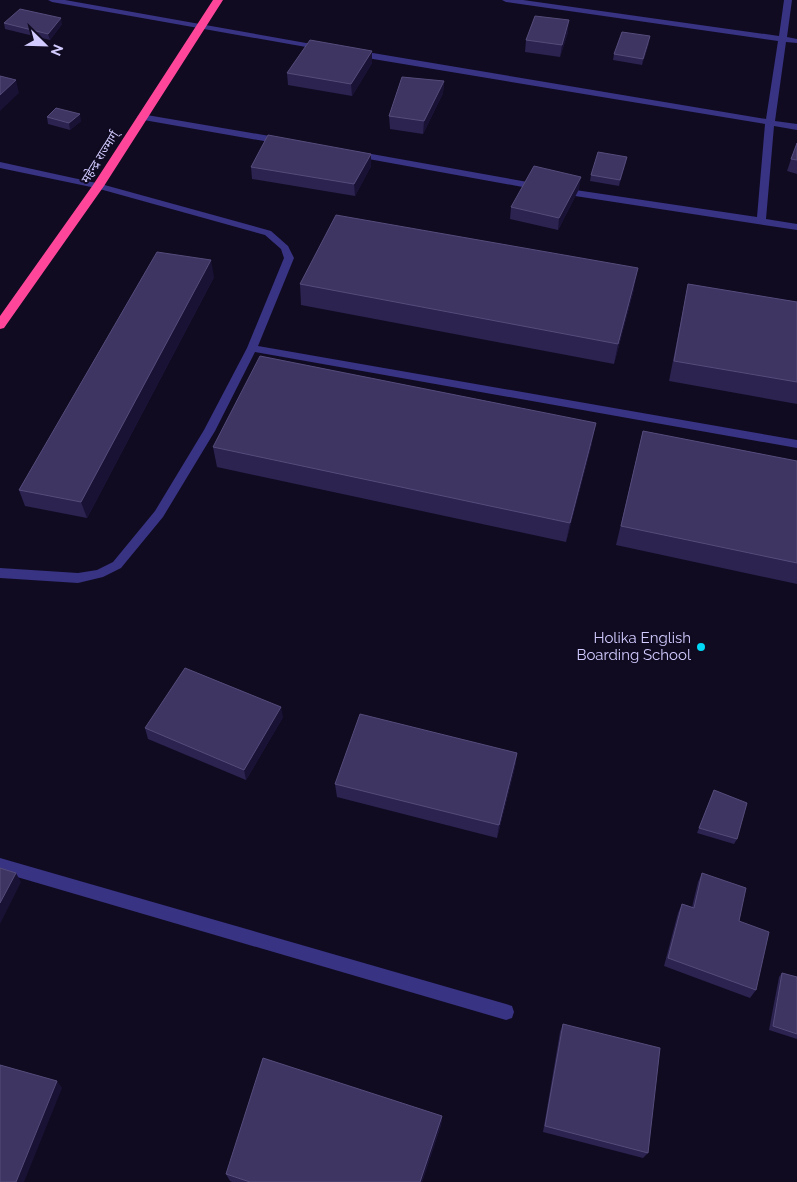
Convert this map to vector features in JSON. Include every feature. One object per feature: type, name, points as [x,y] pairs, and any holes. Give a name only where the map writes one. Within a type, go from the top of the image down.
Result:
[{"type":"highway","name":"महेन्द्र राज्मार्ग्","points":[[0,325],[98,186],[140,117],[218,0]]},
{"type":"street","points":[[52,0],[328,49]]},
{"type":"street","points":[[506,0],[797,41]]},
{"type":"street","points":[[761,221],[770,123],[788,0]]},
{"type":"street","points":[[348,52],[797,127]]},
{"type":"street","points":[[140,117],[296,144]]},
{"type":"street","points":[[344,152],[567,192],[797,227]]},
{"type":"street","points":[[0,165],[98,186],[268,234],[285,248],[289,258],[252,348],[209,431],[159,514],[117,565],[99,574],[78,578],[0,573]]},
{"type":"street","points":[[252,348],[797,444]]},
{"type":"street","points":[[0,865],[506,1012]]},
{"type":"building","points":[[20,9],[61,18],[48,34],[4,23]]},
{"type":"building","points":[[535,16],[569,20],[562,45],[526,40]]},
{"type":"building","points":[[622,32],[650,36],[643,59],[614,54]]},
{"type":"building","points":[[310,40],[372,51],[351,84],[287,73]]},
{"type":"building","points":[[0,76],[16,80],[0,95]]},
{"type":"building","points":[[402,77],[444,81],[424,121],[389,116]]},
{"type":"building","points":[[56,108],[80,114],[69,123],[47,117]]},
{"type":"building","points":[[268,135],[371,154],[354,184],[251,167]]},
{"type":"building","points":[[797,143],[797,160],[791,159]]},
{"type":"building","points":[[598,152],[627,157],[620,180],[591,175]]},
{"type":"building","points":[[534,166],[581,177],[559,218],[511,207]]},
{"type":"building","points":[[336,215],[638,268],[618,344],[300,284]]},
{"type":"building","points":[[157,252],[211,260],[81,502],[19,490]]},
{"type":"building","points":[[688,284],[797,302],[797,382],[674,361]]},
{"type":"building","points":[[260,356],[596,423],[570,523],[213,447]]},
{"type":"building","points":[[643,431],[797,461],[797,563],[621,526]]},
{"type":"building","points":[[185,668],[281,707],[244,770],[145,728]]},
{"type":"building","points":[[360,714],[517,753],[499,825],[335,784]]},
{"type":"building","points":[[714,790],[747,803],[737,839],[699,828]]},
{"type":"building","points":[[0,868],[16,873],[0,903]]},
{"type":"building","points":[[702,873],[746,888],[739,921],[769,932],[756,990],[668,958],[682,904],[694,908]]},
{"type":"building","points":[[782,973],[797,977],[797,1034],[773,1026]]},
{"type":"building","points":[[563,1024],[660,1048],[648,1153],[545,1126]]},
{"type":"building","points":[[263,1058],[442,1116],[420,1182],[250,1182],[226,1174]]},
{"type":"building","points":[[0,1065],[57,1081],[16,1182],[0,1182]]},
{"type":"place","name":"Holika English Boarding School","points":[[701,647]]}]
